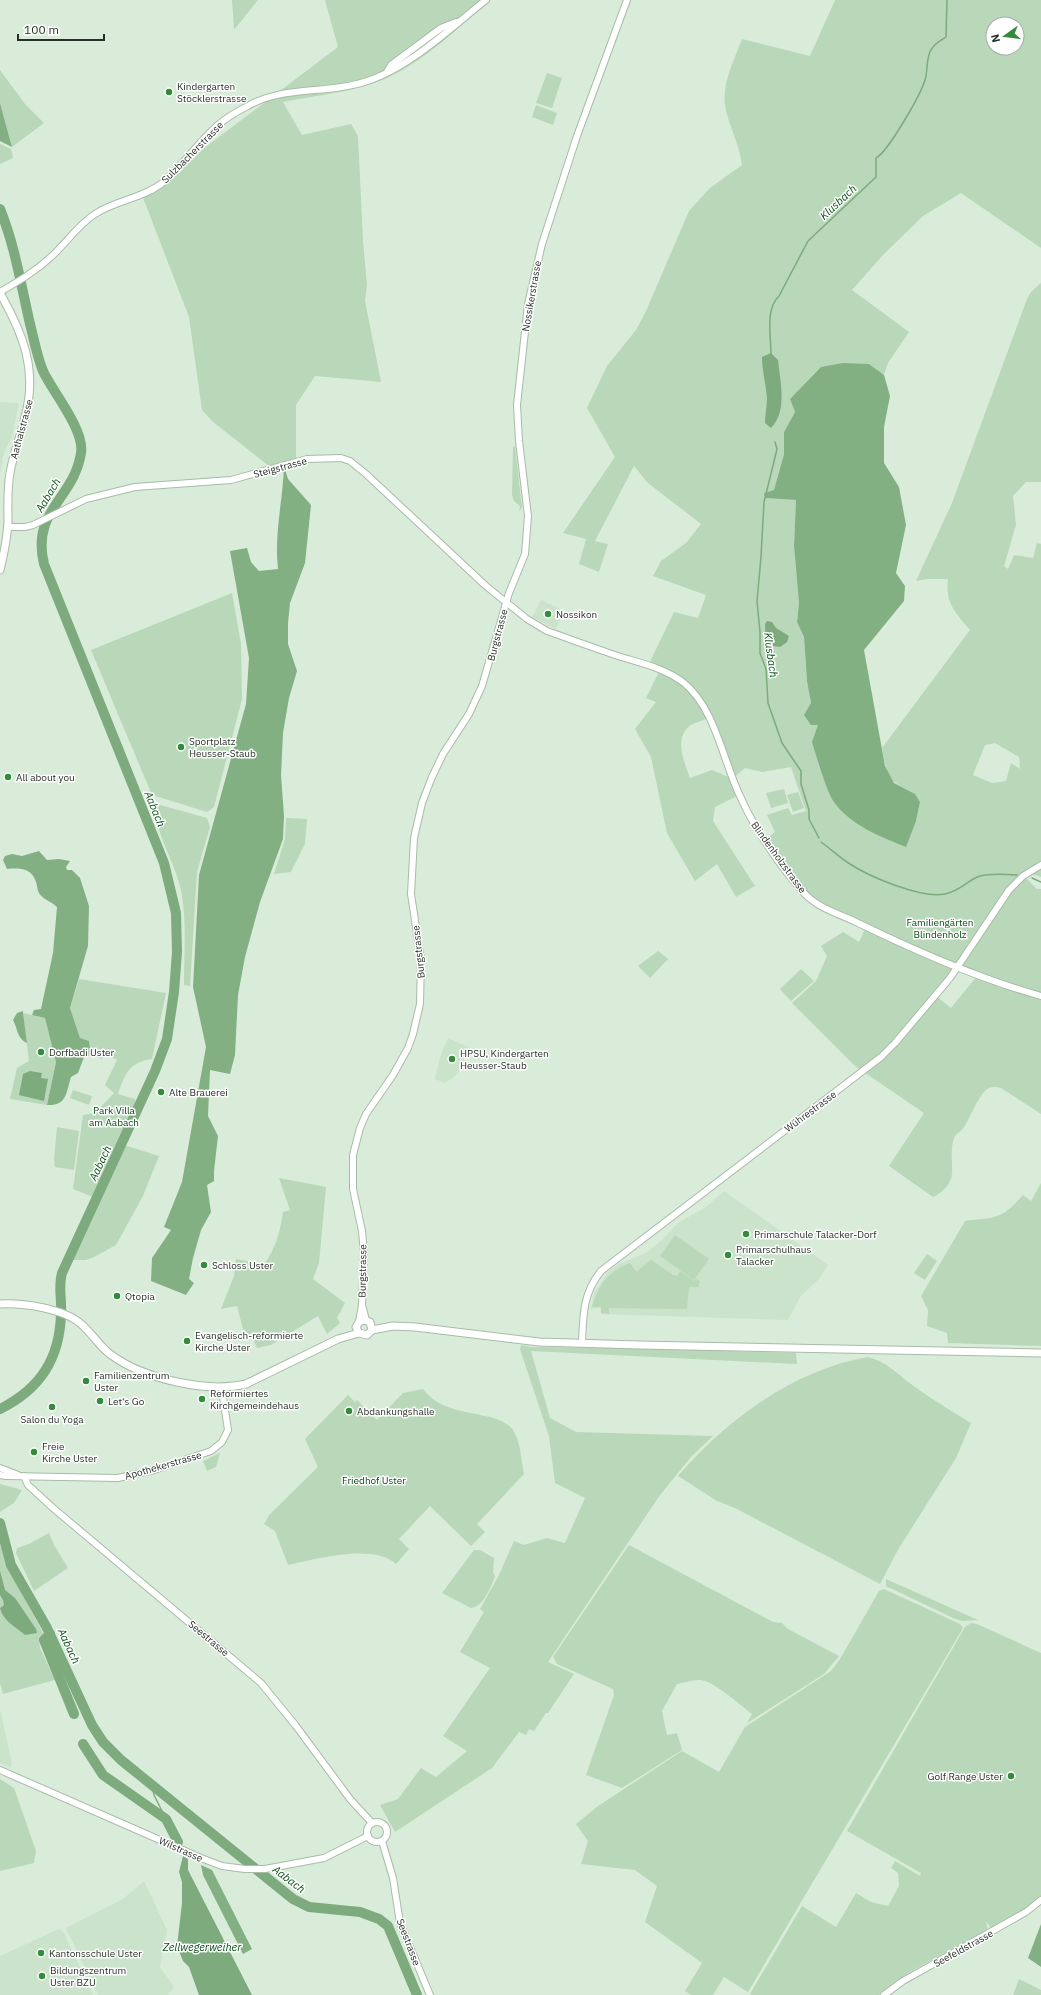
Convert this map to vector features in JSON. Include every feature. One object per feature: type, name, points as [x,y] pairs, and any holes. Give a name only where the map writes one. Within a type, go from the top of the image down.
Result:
[{"type":"main road","name":"Aathalstrasse","points":[[0,292],[16,321],[23,341],[30,368],[31,387],[26,415],[10,473],[7,527],[0,570]]},
{"type":"main road","points":[[0,1304],[28,1304],[69,1317],[82,1325],[109,1354],[129,1366],[180,1383],[223,1387],[246,1384],[364,1326],[393,1326],[539,1342],[1041,1353]]},
{"type":"street","name":"Sulzbacherstrasse","points":[[0,292],[24,278],[52,256],[86,220],[104,209],[142,195],[161,184],[217,126],[250,104],[262,99],[289,93],[361,83],[387,72],[391,64],[442,28],[459,20],[486,0]]},
{"type":"street","name":"Nossikerstrasse","points":[[506,602],[525,554],[528,530],[528,516],[519,441],[517,405],[524,335],[532,284],[542,244],[568,165],[627,0]]},
{"type":"street","name":"Steigstrasse","points":[[7,527],[25,527],[41,522],[86,499],[135,487],[201,484],[231,480],[307,459],[341,458],[350,461],[359,468],[481,582],[506,602]]},
{"type":"street","name":"Blindenholzstrasse","points":[[506,602],[527,619],[547,631],[660,670],[684,683],[694,692],[706,710],[732,779],[753,822],[806,895],[832,911],[958,967],[994,982],[1041,996]]},
{"type":"street","name":"Burgstrasse","points":[[364,1326],[362,1305],[364,1254],[362,1231],[353,1189],[353,1155],[360,1128],[366,1114],[396,1070],[408,1048],[415,1029],[420,1004],[421,960],[411,894],[412,860],[416,830],[424,796],[438,763],[469,714],[480,692],[506,602]]},
{"type":"street","name":"Wührestrasse","points":[[582,1343],[585,1299],[592,1283],[601,1271],[881,1056],[895,1043],[958,967],[1009,890],[1022,876],[1041,865]]},
{"type":"street","name":"Apothekerstrasse","points":[[21,1476],[123,1477],[154,1470],[211,1451],[222,1442],[228,1430],[223,1387]]},
{"type":"street","points":[[0,1468],[21,1476]]},
{"type":"street","points":[[0,1474],[6,1476],[21,1476]]},
{"type":"street","name":"Seestrasse","points":[[21,1476],[28,1486],[48,1504],[261,1683],[296,1726],[350,1799],[372,1823]]},
{"type":"street","name":"Wilstrasse","points":[[0,1770],[200,1858],[222,1866],[246,1869],[265,1869],[324,1858],[368,1836]]},
{"type":"street","points":[[380,1822],[386,1827],[387,1835],[382,1841],[374,1842],[368,1836],[367,1829],[372,1823],[380,1822]]},
{"type":"street","name":"Seestrasse","points":[[382,1841],[393,1878],[400,1922],[430,1995]]},
{"type":"street","name":"Seefeldstrasse","points":[[884,1995],[903,1981],[1026,1912],[1041,1900]]},
{"type":"shaded area","points":[[0,103],[12,147],[0,141]]},
{"type":"shaded area","points":[[843,363],[869,364],[884,375],[890,396],[884,427],[884,463],[899,487],[906,525],[896,573],[905,586],[904,601],[864,650],[885,766],[894,783],[915,794],[920,802],[916,821],[906,847],[857,824],[841,810],[834,802],[828,791],[812,742],[818,725],[811,725],[804,715],[811,703],[807,681],[804,637],[797,622],[799,603],[794,546],[796,500],[765,498],[764,493],[774,490],[784,454],[784,432],[795,412],[790,399],[821,367]]},
{"type":"shaded area","points":[[0,402],[19,403],[12,437],[4,452],[0,473]]},
{"type":"shaded area","points":[[284,466],[288,479],[311,505],[305,563],[290,603],[288,623],[288,644],[297,671],[289,698],[283,733],[281,775],[284,816],[283,839],[260,902],[245,957],[238,995],[235,1055],[230,1074],[210,1070],[208,1116],[218,1136],[214,1181],[207,1185],[211,1212],[201,1230],[189,1279],[194,1283],[186,1295],[151,1281],[152,1258],[171,1230],[164,1227],[182,1182],[206,1047],[193,987],[199,875],[246,704],[249,658],[230,551],[247,548],[251,562],[259,571],[278,569],[277,543]]},
{"type":"shaded area","name":"Nossikon","points":[[541,600],[564,611],[556,629],[532,617]]},
{"type":"shaded area","points":[[39,851],[47,860],[59,859],[70,861],[66,867],[67,870],[72,870],[80,878],[89,906],[88,946],[70,1008],[80,1038],[89,1041],[91,1055],[84,1057],[78,1073],[71,1077],[65,1097],[62,1101],[54,1105],[47,1105],[56,1062],[45,1018],[32,1015],[34,1010],[41,1009],[53,953],[57,907],[39,894],[34,877],[28,871],[20,869],[7,869],[3,860],[5,856],[12,854],[22,856]]},
{"type":"shaded area","points":[[23,1011],[27,1043],[19,1036],[13,1020],[17,1013]]},
{"type":"shaded area","name":"HPSU, Kindergarten Heusser-Staub","points":[[448,1038],[470,1048],[458,1072],[454,1077],[445,1083],[435,1079],[440,1057]]},
{"type":"shaded area","name":"Primarschulhaus Talacker","points":[[724,1191],[828,1265],[819,1279],[800,1297],[788,1320],[601,1314],[601,1308],[591,1309],[594,1293],[608,1272],[619,1264],[646,1253],[661,1241],[678,1223],[706,1207]]},
{"type":"shaded area","points":[[0,1709],[12,1763],[11,1768],[0,1763]]},
{"type":"shaded area","points":[[201,1865],[212,1870],[252,1949],[243,1954],[203,1875]]},
{"type":"shaded area","name":"Bildungszentrum Uster BZU","points":[[144,1881],[167,1930],[160,1967],[174,1987],[168,1995],[98,1995],[66,1928],[123,1899]]},
{"type":"shaded area","points":[[1041,1924],[1041,1967],[1028,1958]]},
{"type":"shaded area","name":"Bildungszentrum Uster BZU","points":[[59,1929],[64,1933],[93,1995],[0,1995],[0,1956]]},
{"type":"green space","points":[[232,0],[258,0],[234,30]]},
{"type":"green space","points":[[325,0],[491,0],[429,52],[403,70],[389,77],[351,90],[283,102],[302,135],[351,124],[358,136],[363,241],[367,285],[365,301],[381,382],[315,376],[296,405],[296,462],[284,466],[269,466],[213,422],[202,410],[189,317],[142,195],[338,47]]},
{"type":"green space","name":"Familiengärten Blindenholz","points":[[835,0],[1041,0],[1041,248],[961,193],[923,216],[883,255],[852,290],[909,332],[888,363],[884,375],[869,364],[821,367],[790,399],[795,412],[784,432],[784,454],[774,490],[765,493],[766,498],[796,500],[794,546],[799,603],[797,622],[804,637],[807,681],[811,703],[818,725],[905,847],[916,821],[920,802],[915,795],[896,783],[890,776],[886,767],[882,748],[970,630],[952,607],[948,595],[948,579],[928,579],[916,581],[952,503],[1027,299],[1031,292],[1041,283],[1041,482],[1026,482],[1013,496],[1016,525],[1004,566],[1008,569],[1014,555],[1033,558],[1037,543],[1041,544],[1041,877],[1028,873],[1026,878],[1037,889],[1041,889],[1041,1114],[1001,1088],[992,1087],[986,1090],[980,1097],[963,1128],[954,1138],[952,1147],[952,1171],[948,1185],[933,1197],[889,1166],[924,1113],[855,1066],[792,1003],[816,981],[827,956],[821,946],[843,932],[859,942],[866,927],[814,901],[764,840],[775,832],[767,815],[788,808],[792,815],[806,811],[791,767],[762,772],[745,768],[732,779],[739,795],[715,807],[713,821],[755,886],[736,897],[717,864],[695,881],[667,833],[651,757],[635,729],[656,702],[646,698],[660,670],[648,666],[674,612],[698,618],[706,595],[653,576],[661,561],[686,543],[701,524],[648,483],[634,466],[595,541],[608,544],[599,572],[579,564],[586,539],[563,533],[615,457],[587,408],[607,366],[636,330],[646,311],[689,211],[710,188],[742,165],[741,157],[726,112],[725,88],[742,39],[810,56]],"holes":[[[709,718],[731,778],[712,770],[690,778],[683,757],[681,743],[682,736],[691,725]],[[995,743],[1019,757],[1020,769],[1011,763],[1006,781],[992,783],[973,775],[985,745]],[[957,968],[977,976],[951,1008],[935,995]]]},
{"type":"green space","points":[[0,70],[25,104],[44,123],[12,147],[0,103]]},
{"type":"green space","points":[[547,73],[562,78],[552,108],[536,103]]},
{"type":"green space","points":[[536,105],[557,113],[553,125],[532,117]]},
{"type":"green space","points":[[0,144],[11,149],[13,158],[0,164]]},
{"type":"green space","points":[[513,446],[515,447],[522,508],[519,511],[520,506],[514,501],[512,495]]},
{"type":"green space","name":"Sportplatz Heusser-Staub","points":[[232,593],[241,644],[242,699],[214,807],[207,812],[152,795],[91,650]]},
{"type":"green space","points":[[784,789],[788,803],[771,808],[766,793]]},
{"type":"green space","points":[[798,792],[804,808],[793,812],[787,795]]},
{"type":"green space","points":[[153,803],[207,818],[210,827],[197,872],[190,986],[184,985],[185,926],[181,890],[157,824]]},
{"type":"green space","points":[[286,818],[307,819],[305,844],[291,872],[274,874],[285,839]]},
{"type":"green space","points":[[658,951],[668,959],[650,978],[638,966]]},
{"type":"green space","points":[[801,969],[814,981],[791,1001],[780,989]]},
{"type":"green space","name":"Park Villa am Aabach","points":[[79,979],[166,993],[152,1059],[138,1063],[129,1070],[118,1094],[135,1099],[136,1102],[93,1197],[73,1189],[83,1115],[95,1113],[114,1093],[105,1085],[117,1060],[104,1054],[102,1059],[91,1055],[89,1041],[80,1038],[70,1008]]},
{"type":"green space","name":"Dorfbadi Uster","points":[[23,1013],[45,1018],[56,1062],[47,1105],[10,1099],[17,1068],[29,1061]]},
{"type":"green space","points":[[73,1090],[92,1096],[89,1105],[70,1098]]},
{"type":"green space","points":[[57,1127],[79,1131],[74,1170],[55,1167],[54,1159]]},
{"type":"green space","points":[[124,1145],[159,1156],[143,1196],[116,1245],[86,1260],[71,1260]]},
{"type":"green space","points":[[279,1178],[326,1187],[319,1263],[313,1279],[345,1303],[337,1318],[340,1323],[327,1334],[318,1316],[271,1345],[257,1348],[253,1339],[243,1329],[237,1306],[221,1309],[234,1276],[236,1259],[247,1261],[258,1271],[264,1265],[272,1251],[278,1236],[283,1212],[290,1210]]},
{"type":"green space","points":[[1041,1183],[1041,1346],[948,1343],[947,1333],[927,1326],[928,1310],[921,1296],[965,1221],[998,1216],[1009,1209],[1023,1195],[1031,1201]]},
{"type":"green space","points":[[675,1235],[709,1259],[694,1280],[660,1256]]},
{"type":"green space","points":[[927,1254],[937,1261],[925,1280],[914,1273]]},
{"type":"green space","points":[[651,1260],[673,1275],[677,1276],[680,1271],[694,1281],[696,1279],[700,1281],[698,1287],[689,1287],[687,1309],[609,1308],[609,1314],[601,1313],[601,1307],[592,1307],[597,1292],[605,1280],[616,1270],[630,1263],[636,1272]]},
{"type":"green space","points":[[521,1345],[531,1347],[796,1353],[797,1364],[531,1351],[550,1418],[576,1432],[713,1436],[691,1457],[660,1495],[548,1662],[574,1674],[534,1731],[529,1729],[526,1735],[519,1732],[492,1768],[395,1832],[380,1805],[398,1799],[421,1768],[436,1777],[467,1751],[443,1736],[490,1668],[460,1652],[484,1612],[480,1609],[499,1575],[514,1541],[524,1545],[547,1538],[565,1543],[585,1498],[555,1483],[549,1436],[520,1349]]},
{"type":"green space","points":[[868,1357],[881,1362],[922,1392],[971,1423],[956,1458],[899,1548],[880,1584],[735,1508],[717,1501],[678,1476],[717,1436],[739,1417],[763,1400],[813,1373]]},
{"type":"green space","name":"Friedhof Uster","points":[[423,1389],[433,1399],[446,1406],[459,1411],[498,1419],[507,1424],[516,1436],[524,1474],[477,1524],[485,1532],[471,1546],[430,1506],[399,1539],[409,1549],[396,1564],[386,1558],[373,1554],[344,1554],[288,1565],[275,1531],[264,1524],[270,1514],[318,1467],[305,1439],[348,1395],[355,1402],[357,1400],[377,1420],[403,1393]]},
{"type":"green space","points":[[220,1453],[216,1467],[207,1471],[203,1461]]},
{"type":"green space","points":[[0,1484],[22,1490],[14,1503],[0,1512]]},
{"type":"green space","points":[[49,1533],[54,1545],[68,1568],[34,1591],[16,1553],[17,1548],[29,1544]]},
{"type":"green space","points":[[0,1537],[9,1570],[43,1633],[39,1640],[40,1648],[55,1680],[3,1694],[0,1683]]},
{"type":"green space","points":[[629,1545],[773,1622],[782,1623],[788,1629],[839,1656],[824,1674],[747,1723],[752,1714],[712,1684],[699,1680],[677,1684],[662,1711],[667,1735],[677,1733],[682,1750],[622,1788],[586,1775],[614,1695],[613,1689],[557,1664],[553,1657]]},
{"type":"green space","points":[[474,1550],[480,1550],[494,1558],[493,1572],[495,1576],[489,1591],[483,1600],[475,1607],[471,1608],[442,1593]]},
{"type":"green space","points":[[886,1579],[978,1620],[962,1621],[953,1618],[886,1586]]},
{"type":"green space","points":[[884,1589],[960,1624],[963,1628],[748,1992],[724,1977],[713,1995],[691,1995],[685,1991],[702,1963],[645,1922],[657,1886],[635,1870],[581,1864],[588,1841],[576,1824],[598,1806],[682,1751],[719,1772],[745,1727],[831,1671],[840,1659],[879,1591]]},
{"type":"green space","points":[[971,1623],[977,1624],[1041,1653],[1041,1900],[993,1931],[986,1921],[988,1930],[917,1968],[879,1995],[750,1994],[802,1906],[836,1927],[856,1893],[871,1902],[888,1906],[899,1886],[898,1873],[891,1868],[895,1861],[920,1876],[921,1873],[847,1831],[965,1627]]},
{"type":"green space","points":[[0,1779],[14,1788],[36,1851],[34,1863],[0,1871]]},
{"type":"green space","points":[[1019,1979],[1041,1990],[1041,1995],[1013,1995]]},
{"type":"water","points":[[771,353],[778,360],[782,396],[780,413],[771,428],[765,423],[767,398],[762,357]]},
{"type":"water","points":[[767,621],[772,622],[776,628],[789,636],[787,642],[780,647],[766,645],[765,624]]},
{"type":"water","points":[[30,1071],[42,1073],[41,1078],[48,1079],[44,1101],[19,1095],[23,1074]]},
{"type":"water","points":[[0,1571],[5,1590],[15,1598],[36,1629],[37,1633],[25,1635],[4,1617],[0,1608],[4,1605],[0,1595]]},
{"type":"water","name":"Zellwegerweiher","points":[[183,1856],[188,1859],[188,1870],[252,1995],[199,1995],[189,1967],[183,1961],[177,1946],[182,1903],[182,1882],[179,1872]]},
{"type":"waterway","name":"Klusbach","points":[[771,354],[770,315],[775,301],[808,241],[876,177],[876,158],[881,154],[896,134],[917,97],[925,80],[929,53],[936,44],[946,37],[947,0]]},
{"type":"waterway","name":"Aabach","points":[[0,209],[14,251],[41,366],[47,379],[73,422],[81,444],[81,453],[77,469],[48,517],[43,530],[42,546],[44,564],[164,863],[176,913],[177,952],[174,992],[167,1039],[155,1071],[62,1273],[60,1283],[60,1330],[57,1345],[52,1358],[37,1382],[14,1401],[0,1409]]},
{"type":"waterway","name":"Klusbach","points":[[775,442],[777,449],[764,502],[757,601],[760,632],[760,653],[766,669],[768,703],[782,743],[801,771],[801,784],[809,810],[809,819],[819,838]]},
{"type":"waterway","name":"Klusbach","points":[[821,842],[846,862],[870,875],[896,886],[923,893],[935,895],[945,894],[984,875],[1017,875]]},
{"type":"waterway","name":"Klusbach","points":[[1032,878],[1041,882]]},
{"type":"waterway","name":"Aabach","points":[[0,1523],[11,1565],[47,1628],[92,1725],[103,1742],[121,1760],[293,1899],[309,1907],[360,1912],[379,1919],[388,1926],[417,1995]]},
{"type":"waterway","points":[[50,1634],[44,1640],[74,1714]]},
{"type":"waterway","points":[[83,1744],[103,1775],[166,1819],[178,1842]]},
{"type":"waterway","name":"Aabach","points":[[152,1784],[154,1795],[166,1819]]},
{"type":"place","name":"Kindergarten Stöcklerstrasse","points":[[169,92]]},
{"type":"place","name":"Nossikon","points":[[548,614]]},
{"type":"place","name":"Sportplatz Heusser-Staub","points":[[181,747]]},
{"type":"place","name":"All about you","points":[[8,777]]},
{"type":"place","name":"Dorfbadi Uster","points":[[41,1052]]},
{"type":"place","name":"HPSU, Kindergarten Heusser-Staub","points":[[452,1059]]},
{"type":"place","name":"Alte Brauerei","points":[[161,1092]]},
{"type":"place","name":"Primarschule Talacker-Dorf","points":[[746,1234]]},
{"type":"place","name":"Primarschulhaus Talacker","points":[[728,1255]]},
{"type":"place","name":"Schloss Uster","points":[[204,1265]]},
{"type":"place","name":"Qtopia","points":[[117,1296]]},
{"type":"place","name":"Evangelisch-reformierte Kirche Uster","points":[[187,1341]]},
{"type":"place","name":"Familienzentrum Uster","points":[[86,1381]]},
{"type":"place","name":"Reformiertes Kirchgemeindehaus","points":[[202,1399]]},
{"type":"place","name":"Let‘s Go","points":[[100,1401]]},
{"type":"place","name":"Salon du Yoga","points":[[52,1407]]},
{"type":"place","name":"Abdankungshalle","points":[[349,1411]]},
{"type":"place","name":"Freie Kirche Uster","points":[[34,1452]]},
{"type":"place","name":"Golf Range Uster","points":[[1011,1776]]},
{"type":"place","name":"Kantonsschule Uster","points":[[41,1953]]},
{"type":"place","name":"Bildungszentrum Uster BZU","points":[[42,1976]]}]
